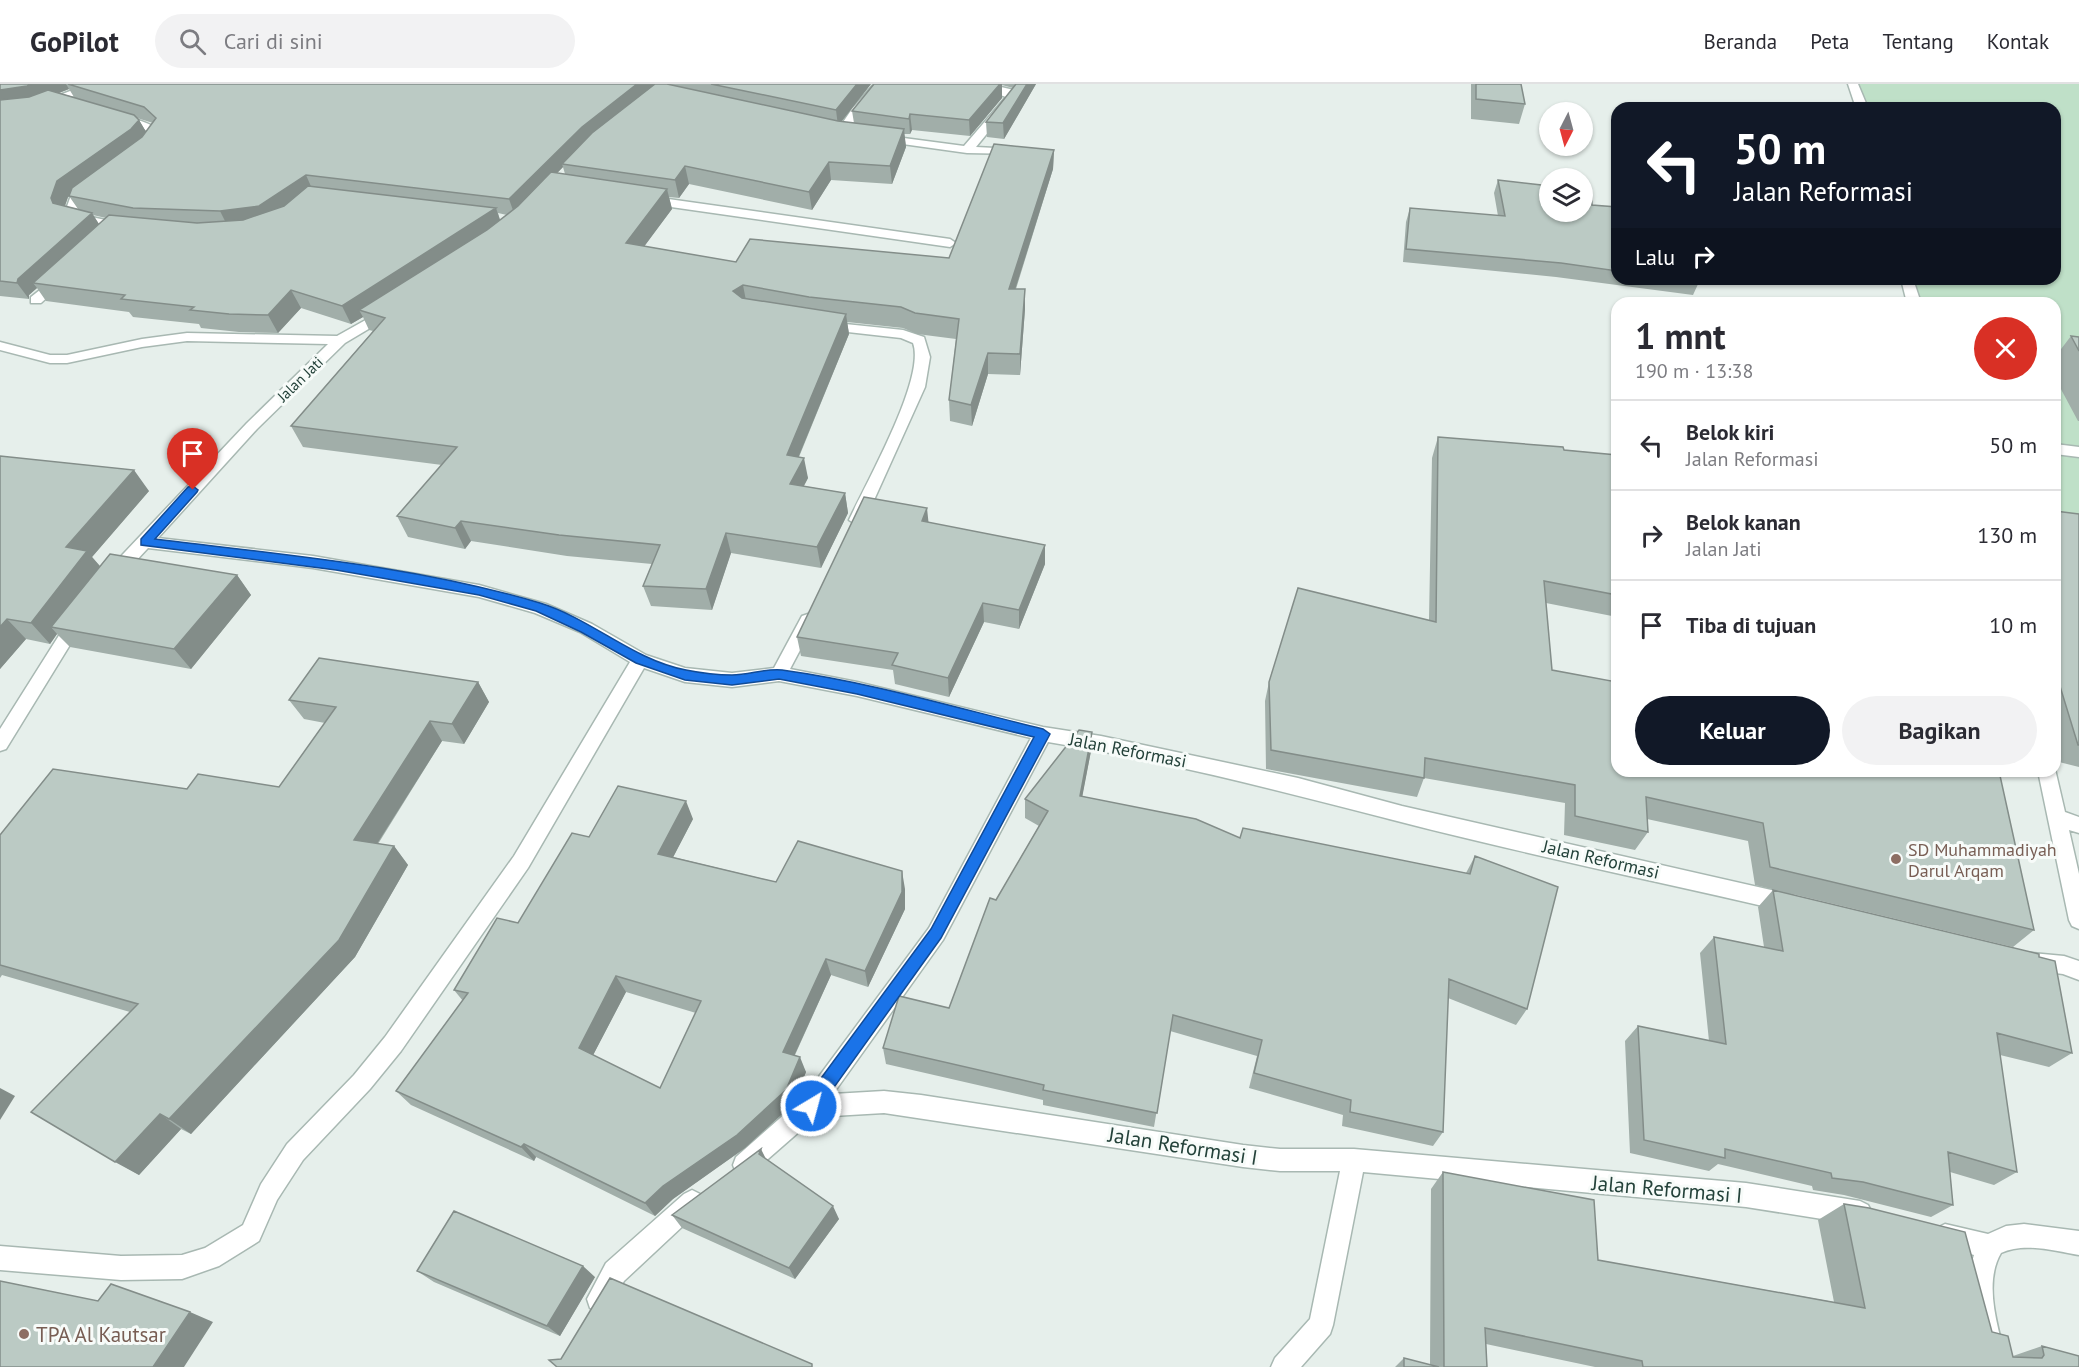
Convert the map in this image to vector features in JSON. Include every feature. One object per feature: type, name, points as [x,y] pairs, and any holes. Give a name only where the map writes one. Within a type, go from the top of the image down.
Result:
[{"type":"street","points":[[0,112],[39,107],[98,84]]},
{"type":"street","points":[[880,84],[856,111],[848,134],[967,150],[1032,153]]},
{"type":"street","points":[[967,150],[1012,97],[1010,92],[1001,88],[973,84]]},
{"type":"street","points":[[1853,84],[1860,102]]},
{"type":"street","points":[[59,100],[81,107]]},
{"type":"street","points":[[104,114],[148,127],[157,134],[155,140],[137,155]]},
{"type":"street","points":[[100,241],[121,227],[78,219],[70,214],[74,201],[101,182]]},
{"type":"street","points":[[635,198],[950,243]]},
{"type":"street","points":[[36,300],[68,271]]},
{"type":"street","name":"Jalan Jati","points":[[107,582],[252,426],[340,340],[397,305]]},
{"type":"street","points":[[812,324],[903,334],[920,340],[923,347],[924,366],[918,387],[852,529]]},
{"type":"street","points":[[0,346],[50,359],[67,359],[142,343],[187,337],[340,340]]},
{"type":"street","points":[[2061,450],[2079,452]]},
{"type":"street","name":"Jalan Reformasi","points":[[145,542],[336,566],[479,591],[540,608],[586,628],[640,660],[685,675],[705,679],[732,680],[779,674],[857,689],[1043,734],[1101,742],[1298,786],[1412,816],[1812,909]]},
{"type":"street","points":[[1,740],[63,640],[88,607]]},
{"type":"street","points":[[779,674],[814,609]]},
{"type":"street","points":[[0,1258],[121,1268],[182,1267],[212,1258],[250,1233],[269,1192],[295,1152],[362,1082],[393,1044],[521,862],[640,660]]},
{"type":"street","points":[[587,1319],[615,1272],[682,1209],[754,1158],[811,1106],[936,934],[1043,734]]},
{"type":"street","points":[[2049,777],[2079,920]]},
{"type":"street","points":[[2059,818],[2079,825]]},
{"type":"street","points":[[2010,957],[2064,965],[2079,971]]},
{"type":"street","name":"Jalan Reformasi I","points":[[811,1106],[893,1103],[1243,1156],[1280,1160],[1354,1160],[1746,1196],[1844,1209],[1877,1218]]},
{"type":"street","points":[[1284,1367],[1322,1324],[1354,1160]]},
{"type":"street","points":[[1922,1230],[1990,1247]]},
{"type":"street","points":[[1995,1367],[1984,1315],[1980,1268],[1990,1247],[2003,1238],[2024,1237],[2079,1243]]},
{"type":"green space","points":[[1848,84],[2079,84],[2079,530],[2061,528],[2061,297],[1911,297],[1908,285],[2061,285],[2061,102],[1853,102]]},
{"type":"building","points":[[0,84],[32,84],[0,90]]},
{"type":"building","points":[[68,84],[637,84],[582,127],[509,199],[306,175],[259,206],[220,211],[133,208],[69,196],[72,188],[142,137],[156,118],[144,107]]},
{"type":"building","points":[[655,84],[667,84],[838,121],[904,129],[890,166],[829,162],[809,192],[685,166],[675,180],[562,164],[592,133]]},
{"type":"building","points":[[711,84],[857,84],[836,110]]},
{"type":"building","points":[[874,84],[1000,84],[969,120],[910,114],[909,119],[852,111]]},
{"type":"building","points":[[1016,84],[1027,84],[1003,123],[986,122]]},
{"type":"building","points":[[1476,84],[1521,84],[1525,104],[1476,99]]},
{"type":"building","points":[[48,90],[134,115],[139,120],[131,129],[57,181],[51,198],[53,203],[92,213],[18,279],[17,283],[0,281],[0,100],[29,97]]},
{"type":"building","points":[[994,144],[1054,150],[1009,289],[1025,289],[1020,354],[988,353],[971,405],[949,400],[959,319],[915,313],[901,307],[809,297],[743,285],[733,291],[742,298],[846,314],[787,455],[804,458],[790,484],[845,493],[817,547],[726,533],[706,589],[643,586],[660,545],[559,535],[461,521],[455,528],[397,516],[457,447],[291,426],[385,318],[359,310],[487,230],[518,206],[551,172],[667,189],[626,243],[736,262],[750,239],[949,258]]},
{"type":"building","points":[[1498,180],[1539,185],[1539,222],[1593,222],[1593,205],[1611,207],[1611,270],[1561,263],[1406,249],[1410,208],[1505,216]]},
{"type":"building","points":[[308,186],[496,208],[342,306],[291,290],[268,315],[229,314],[190,310],[194,307],[121,299],[125,295],[33,283],[109,215],[197,223],[243,220],[284,206]]},
{"type":"building","points":[[2071,336],[2079,337],[2079,351]]},
{"type":"building","points":[[1438,437],[1563,447],[1564,450],[1611,454],[1611,594],[1544,581],[1552,670],[1611,681],[1611,777],[2000,777],[2034,930],[1770,867],[1763,823],[1646,797],[1648,832],[1575,816],[1575,785],[1425,758],[1424,778],[1271,750],[1269,682],[1298,588],[1436,622]]},
{"type":"building","points":[[0,456],[134,470],[66,547],[87,551],[31,623],[7,619],[0,627]]},
{"type":"building","points":[[864,497],[927,508],[922,521],[1045,545],[1019,610],[983,603],[948,678],[892,665],[898,653],[797,637]]},
{"type":"building","points":[[2061,512],[2079,514],[2078,745],[2061,690]]},
{"type":"building","points":[[110,554],[237,575],[174,649],[51,627]]},
{"type":"building","points":[[319,658],[478,682],[452,724],[430,721],[354,840],[394,846],[339,940],[169,1119],[160,1114],[115,1162],[31,1112],[138,1004],[0,965],[0,835],[53,769],[187,789],[198,774],[279,787],[336,707],[289,700]]},
{"type":"building","points":[[1079,730],[1092,732],[1080,796],[1196,819],[1240,838],[1243,828],[1470,874],[1475,856],[1558,887],[1527,1009],[1449,979],[1443,1132],[1350,1112],[1351,1100],[1254,1073],[1262,1040],[1173,1015],[1157,1113],[1043,1090],[1044,1085],[883,1048],[899,996],[949,1008],[990,898],[996,900],[1048,811],[1025,799]]},
{"type":"building","points":[[618,786],[686,801],[658,854],[776,882],[798,841],[902,871],[902,892],[865,971],[826,959],[783,1052],[800,1057],[786,1090],[737,1135],[663,1186],[645,1203],[524,1144],[521,1147],[396,1091],[468,993],[454,990],[497,918],[518,923],[572,833],[589,837]],"holes":[[[616,976],[701,1001],[660,1088],[579,1048]]]},
{"type":"building","points":[[1773,890],[2039,954],[2039,957],[2055,961],[2072,1053],[1997,1033],[2017,1172],[1948,1152],[1953,1205],[1863,1182],[1832,1178],[1831,1173],[1725,1149],[1725,1158],[1644,1140],[1638,1026],[1726,1044],[1714,937],[1783,951]]},
{"type":"building","points":[[761,1149],[759,1154],[833,1206],[789,1268],[672,1215]]},
{"type":"building","points":[[1443,1172],[1594,1200],[1598,1260],[1865,1308],[1844,1204],[1965,1232],[1992,1332],[2008,1336],[2013,1357],[2042,1358],[2044,1355],[2042,1346],[2079,1356],[2079,1367],[1643,1367],[1642,1361],[1485,1328],[1487,1367],[1444,1367]]},
{"type":"building","points":[[454,1211],[583,1266],[547,1326],[417,1271]]},
{"type":"building","points":[[610,1278],[812,1364],[812,1367],[557,1367],[549,1360],[561,1359]]},
{"type":"building","points":[[0,1281],[98,1301],[111,1284],[190,1312],[153,1367],[0,1367]]},
{"type":"building","points":[[1404,1358],[1439,1367],[1404,1367]]},
{"type":"place","name":"SD Muhammadiyah Darul Arqam","points":[[1896,859]]},
{"type":"place","name":"TPA Al Kautsar","points":[[24,1334]]},
{"type":"route","points":[[193,490],[145,542],[313,562],[479,591],[540,608],[586,628],[640,660],[685,675],[705,679],[732,680],[779,674],[857,689],[1043,734],[936,934],[811,1106]]}]
